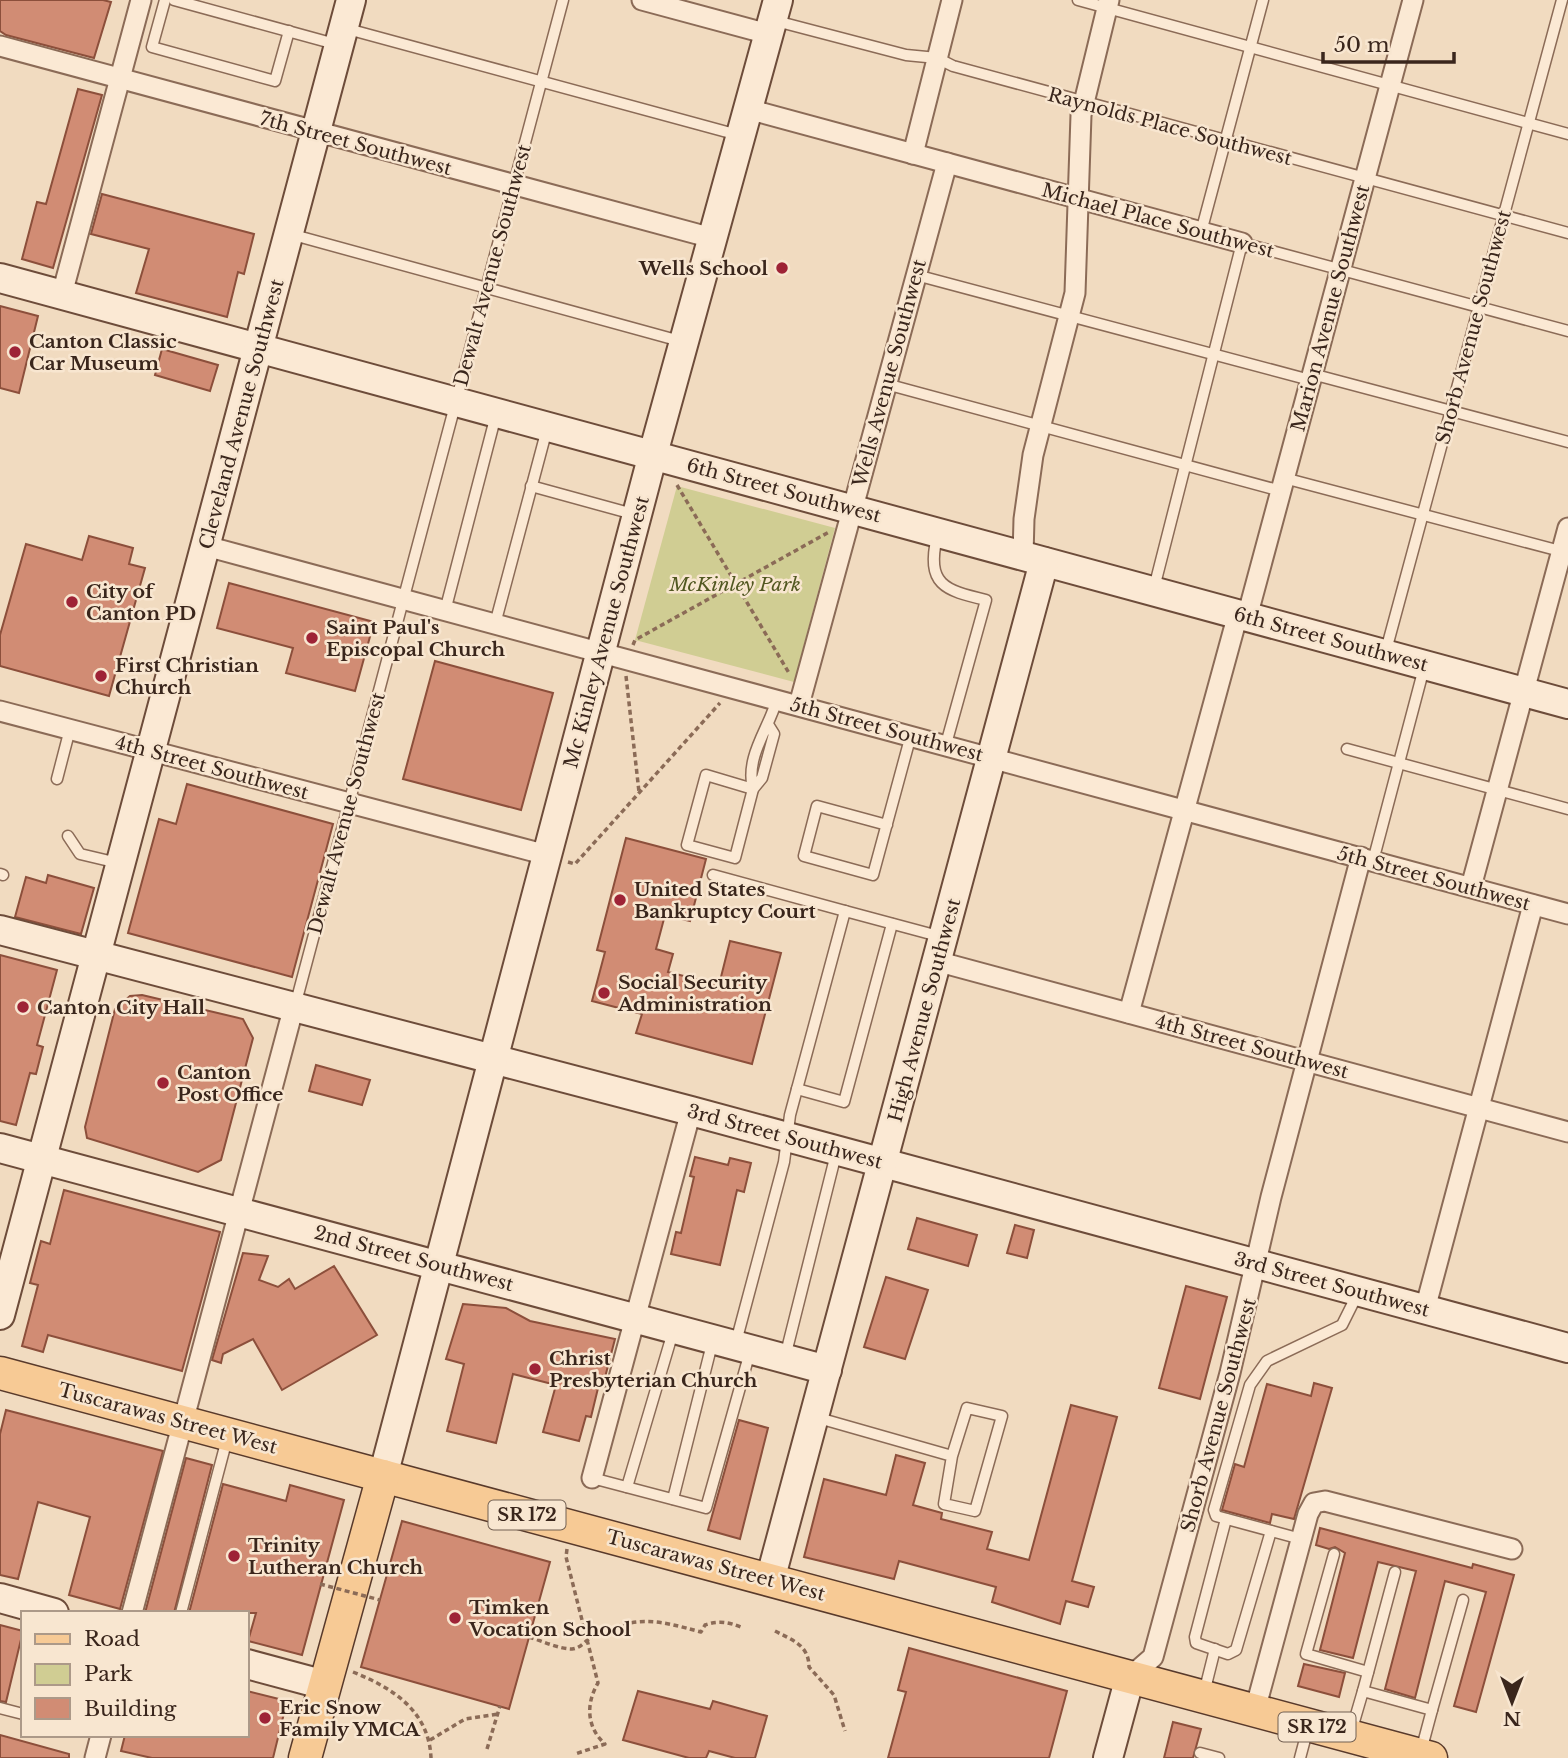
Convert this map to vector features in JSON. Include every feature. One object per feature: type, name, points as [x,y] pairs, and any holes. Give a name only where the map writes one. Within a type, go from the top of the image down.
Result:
[{"type":"main road","name":"Tuscarawas Street West","points":[[0,1373],[1426,1756]]},
{"type":"main road","points":[[305,1758],[383,1476]]},
{"type":"street","points":[[62,294],[141,0]]},
{"type":"street","name":"Cleveland Avenue Southwest","points":[[0,1315],[351,0]]},
{"type":"street","name":"Raynolds Place Southwest","points":[[642,0],[773,18]]},
{"type":"street","points":[[913,153],[952,0]]},
{"type":"street","name":"Marion Avenue Southwest","points":[[1129,1013],[1184,809],[1282,485],[1413,0]]},
{"type":"street","name":"High Avenue Southwest","points":[[770,1580],[991,756],[1034,559],[1028,478],[1075,293],[1083,102],[1108,4]]},
{"type":"street","name":"Mc Kinley Avenue Southwest","points":[[383,1476],[653,454],[773,18]]},
{"type":"street","name":"7th Street Southwest","points":[[0,46],[712,238]]},
{"type":"street","name":"Michael Place Southwest","points":[[744,122],[913,153],[1242,243]]},
{"type":"street","name":"Wells Avenue Southwest","points":[[802,697],[848,507],[947,163]]},
{"type":"street","name":"6th Street Southwest","points":[[0,278],[259,346],[1568,704]]},
{"type":"street","points":[[1471,887],[1565,552],[1568,528]]},
{"type":"street","name":"5th Street Southwest","points":[[206,546],[733,688],[777,699],[802,697],[911,735],[1568,914]]},
{"type":"street","name":"4th Street Southwest","points":[[0,711],[547,855]]},
{"type":"street","name":"Shorb Avenue Southwest","points":[[1130,1677],[1153,1657],[1230,1373],[1307,1061],[1367,859]]},
{"type":"street","points":[[1425,1309],[1533,905]]},
{"type":"street","name":"3rd Street Southwest","points":[[0,930],[837,1150],[1568,1349]]},
{"type":"street","name":"4th Street Southwest","points":[[940,949],[1129,1013],[1568,1132]]},
{"type":"street","name":"Dewalt Avenue Southwest","points":[[133,1611],[295,1006]]},
{"type":"street","points":[[592,1478],[691,1111]]},
{"type":"street","name":"2nd Street Southwest","points":[[0,1148],[827,1370]]},
{"type":"street","points":[[1255,1710],[1308,1514],[1314,1503],[1325,1501],[1512,1549]]},
{"type":"street","points":[[0,1598],[47,1611]]},
{"type":"street","points":[[248,1664],[328,1674]]},
{"type":"street","points":[[1108,1758],[1130,1677]]},
{"type":"street","points":[[95,1758],[100,1737]]},
{"type":"lane","points":[[165,0],[152,47],[275,81],[289,31]]},
{"type":"lane","name":"Michael Place Southwest","points":[[174,0],[289,31],[341,37],[744,122]]},
{"type":"lane","name":"Dewalt Avenue Southwest","points":[[295,1006],[563,0]]},
{"type":"lane","points":[[1078,0],[1108,4],[1251,47],[1568,134]]},
{"type":"lane","points":[[1201,232],[1263,0]]},
{"type":"lane","name":"Shorb Avenue Southwest","points":[[1385,654],[1562,0]]},
{"type":"lane","name":"Raynolds Place Southwest","points":[[773,18],[906,55],[937,58],[953,66],[1568,233]]},
{"type":"lane","points":[[289,234],[684,342]]},
{"type":"lane","points":[[1153,592],[1242,243]]},
{"type":"lane","name":"Michael Place Southwest","points":[[1242,243],[1568,331]]},
{"type":"lane","points":[[915,274],[1215,356],[1451,411],[1568,442]]},
{"type":"lane","points":[[885,384],[1186,463],[1423,515],[1565,552]]},
{"type":"lane","points":[[445,611],[497,411]]},
{"type":"lane","points":[[495,624],[548,425]]},
{"type":"lane","points":[[531,486],[637,516]]},
{"type":"lane","points":[[937,532],[932,557],[936,577],[949,591],[986,600],[946,744]]},
{"type":"lane","name":"Shorb Avenue Southwest","points":[[1367,859],[1400,764],[1425,665]]},
{"type":"lane","points":[[753,789],[705,775],[687,845],[735,858],[753,789],[762,778],[774,734],[769,726],[777,699]]},
{"type":"lane","points":[[57,779],[70,729]]},
{"type":"lane","points":[[887,825],[817,806],[804,856],[873,875],[887,825],[911,735]]},
{"type":"lane","points":[[1347,749],[1568,809]]},
{"type":"lane","points":[[68,836],[80,854],[121,864]]},
{"type":"lane","points":[[713,875],[892,924],[940,949]]},
{"type":"lane","points":[[673,1499],[733,1344],[784,1162],[797,1089],[845,911]]},
{"type":"lane","points":[[797,1089],[844,1102],[892,924]]},
{"type":"lane","points":[[785,1358],[837,1150]]},
{"type":"lane","points":[[1301,1539],[1216,1516],[1214,1510],[1250,1385],[1267,1361],[1342,1325],[1359,1291]]},
{"type":"lane","points":[[627,1488],[674,1328]]},
{"type":"lane","points":[[592,1478],[705,1508],[733,1344]]},
{"type":"lane","points":[[967,1408],[1002,1416],[975,1511],[944,1504],[952,1456],[967,1408]]},
{"type":"lane","points":[[814,1417],[952,1456]]},
{"type":"lane","points":[[182,1611],[229,1435]]},
{"type":"lane","points":[[1226,1519],[1195,1637],[1196,1643],[1228,1654],[1236,1650],[1271,1531]]},
{"type":"lane","points":[[1334,1554],[1306,1654],[1368,1672]]},
{"type":"lane","points":[[1350,1736],[1395,1572]]},
{"type":"lane","points":[[1426,1756],[1432,1710],[1463,1600]]},
{"type":"lane","points":[[1203,1696],[1215,1649]]},
{"type":"lane","points":[[1363,1691],[1432,1710]]},
{"type":"lane","points":[[0,1708],[21,1713]]},
{"type":"lane","points":[[1300,1758],[1308,1725]]},
{"type":"lane","points":[[1200,1753],[1219,1758]]},
{"type":"path","points":[[682,461],[677,486],[802,697]]},
{"type":"path","points":[[639,792],[625,683],[635,640],[838,527],[848,507]]},
{"type":"path","points":[[547,855],[575,864],[733,688]]},
{"type":"path","points":[[573,1527],[566,1557],[598,1682],[589,1697],[589,1717],[597,1737],[605,1744],[575,1754]]},
{"type":"path","points":[[320,1584],[380,1600]]},
{"type":"path","points":[[529,1637],[569,1649],[579,1647],[587,1640],[621,1624],[649,1619],[701,1632],[705,1625],[713,1622],[728,1622],[743,1628]]},
{"type":"path","points":[[775,1631],[803,1646],[809,1656],[809,1667],[834,1695],[845,1731]]},
{"type":"path","points":[[328,1674],[387,1685],[411,1706],[430,1740],[431,1758]]},
{"type":"path","points":[[487,1749],[500,1706]]},
{"type":"path","points":[[430,1740],[465,1720],[498,1714]]},
{"type":"green space","name":"McKinley Park","points":[[677,486],[835,528],[794,682],[635,640]]},
{"type":"building","points":[[0,0],[111,2],[94,58],[6,35],[0,31]]},
{"type":"building","points":[[78,89],[102,95],[53,268],[22,259],[37,202],[46,204]]},
{"type":"building","points":[[102,194],[254,234],[244,274],[238,272],[227,317],[136,293],[149,249],[91,234]]},
{"type":"building","name":"Canton Classic Car Museum","points":[[0,306],[38,316],[19,393],[0,388]]},
{"type":"building","points":[[162,349],[218,365],[210,391],[155,375]]},
{"type":"building","name":"City of Canton PD","points":[[89,536],[133,548],[129,564],[145,568],[109,696],[0,666],[0,635],[26,544],[82,560]]},
{"type":"building","name":"Saint Paul's Episcopal Church","points":[[229,583],[374,622],[355,691],[286,673],[293,648],[217,628]]},
{"type":"building","points":[[435,661],[553,693],[521,810],[403,779]]},
{"type":"building","points":[[187,784],[333,824],[292,977],[128,933],[159,819],[176,824]]},
{"type":"building","points":[[626,838],[706,859],[690,921],[665,915],[656,949],[673,954],[668,972],[719,985],[730,941],[781,953],[752,1064],[636,1033],[642,1014],[592,1001],[605,952],[597,950]]},
{"type":"building","points":[[48,875],[94,888],[81,934],[15,917],[26,877],[46,883]]},
{"type":"building","name":"Canton City Hall","points":[[0,955],[57,970],[37,1045],[43,1047],[36,1074],[30,1073],[16,1125],[0,1121]]},
{"type":"building","points":[[142,995],[243,1019],[253,1038],[221,1160],[198,1172],[87,1138],[85,1127],[115,1009],[130,996]]},
{"type":"building","points":[[316,1065],[370,1080],[362,1105],[309,1091]]},
{"type":"building","points":[[695,1157],[728,1165],[730,1158],[751,1163],[744,1192],[737,1190],[720,1265],[671,1254],[676,1232],[681,1233],[694,1177],[690,1176]]},
{"type":"building","points":[[64,1190],[220,1232],[182,1371],[48,1335],[43,1352],[22,1346],[38,1285],[30,1283],[41,1241],[50,1244]]},
{"type":"building","points":[[917,1218],[977,1235],[968,1266],[908,1249]]},
{"type":"building","points":[[1015,1225],[1034,1230],[1027,1258],[1007,1253]]},
{"type":"building","points":[[243,1253],[268,1256],[259,1280],[278,1287],[289,1279],[295,1289],[334,1266],[377,1335],[282,1390],[253,1339],[223,1354],[221,1363],[212,1360]]},
{"type":"building","points":[[886,1277],[928,1290],[905,1359],[864,1347]]},
{"type":"building","points":[[1186,1286],[1227,1297],[1200,1399],[1159,1388]]},
{"type":"building","name":"Christ Presbyterian Church","points":[[463,1304],[506,1308],[530,1321],[615,1339],[603,1385],[599,1384],[591,1417],[586,1416],[579,1441],[543,1432],[556,1385],[513,1374],[496,1443],[447,1431],[464,1364],[446,1359]]},
{"type":"building","points":[[1314,1383],[1332,1388],[1294,1519],[1272,1514],[1270,1523],[1222,1510],[1235,1464],[1244,1467],[1267,1384],[1311,1396]]},
{"type":"building","points":[[1071,1405],[1117,1417],[1072,1581],[1094,1587],[1088,1607],[1066,1601],[1060,1624],[992,1602],[996,1587],[899,1561],[894,1579],[804,1557],[824,1479],[886,1495],[896,1455],[925,1463],[913,1505],[942,1513],[941,1519],[992,1532],[987,1549],[1029,1560]]},
{"type":"building","points":[[6,1410],[163,1451],[120,1609],[69,1595],[90,1517],[38,1502],[18,1579],[0,1575],[0,1434]]},
{"type":"building","points":[[739,1420],[768,1428],[740,1539],[708,1530]]},
{"type":"building","points":[[186,1458],[212,1465],[175,1611],[146,1611]]},
{"type":"building","points":[[223,1484],[286,1501],[290,1485],[344,1500],[302,1655],[248,1641],[256,1613],[190,1611]]},
{"type":"building","name":"Timken Vocation School","points":[[402,1521],[550,1562],[509,1709],[361,1667]]},
{"type":"building","points":[[1320,1528],[1472,1568],[1473,1564],[1514,1575],[1476,1712],[1454,1706],[1486,1592],[1445,1581],[1415,1698],[1385,1689],[1416,1571],[1378,1562],[1353,1658],[1320,1650],[1345,1553],[1335,1547],[1329,1549],[1316,1545]]},
{"type":"building","points":[[0,1625],[21,1630],[21,1639],[6,1702],[0,1701]]},
{"type":"building","points":[[909,1648],[1067,1691],[1049,1758],[888,1758],[906,1692],[898,1690]]},
{"type":"building","points":[[1304,1664],[1345,1673],[1339,1697],[1298,1686]]},
{"type":"building","name":"Eric Snow Family YMCA","points":[[248,1691],[287,1701],[273,1758],[152,1758],[121,1751],[124,1737],[248,1737]]},
{"type":"building","points":[[638,1691],[710,1709],[713,1701],[767,1716],[755,1758],[735,1758],[709,1751],[706,1758],[689,1758],[623,1740]]},
{"type":"building","points":[[1173,1722],[1201,1729],[1193,1758],[1164,1758]]},
{"type":"building","points":[[0,1735],[69,1754],[69,1758],[0,1758]]},
{"type":"place","name":"Wells School","points":[[782,268]]},
{"type":"place","name":"Canton Classic Car Museum","points":[[15,352]]},
{"type":"place","name":"City of Canton PD","points":[[72,602]]},
{"type":"place","name":"Saint Paul's Episcopal Church","points":[[312,638]]},
{"type":"place","name":"First Christian Church","points":[[101,676]]},
{"type":"place","name":"United States Bankruptcy Court","points":[[620,900]]},
{"type":"place","name":"Social Security Administration","points":[[604,993]]},
{"type":"place","name":"Canton City Hall","points":[[23,1007]]},
{"type":"place","name":"Canton Post Office","points":[[163,1083]]},
{"type":"place","name":"Christ Presbyterian Church","points":[[535,1369]]},
{"type":"place","name":"Trinity Lutheran Church","points":[[234,1556]]},
{"type":"place","name":"Timken Vocation School","points":[[455,1618]]},
{"type":"place","name":"Eric Snow Family YMCA","points":[[265,1718]]}]
